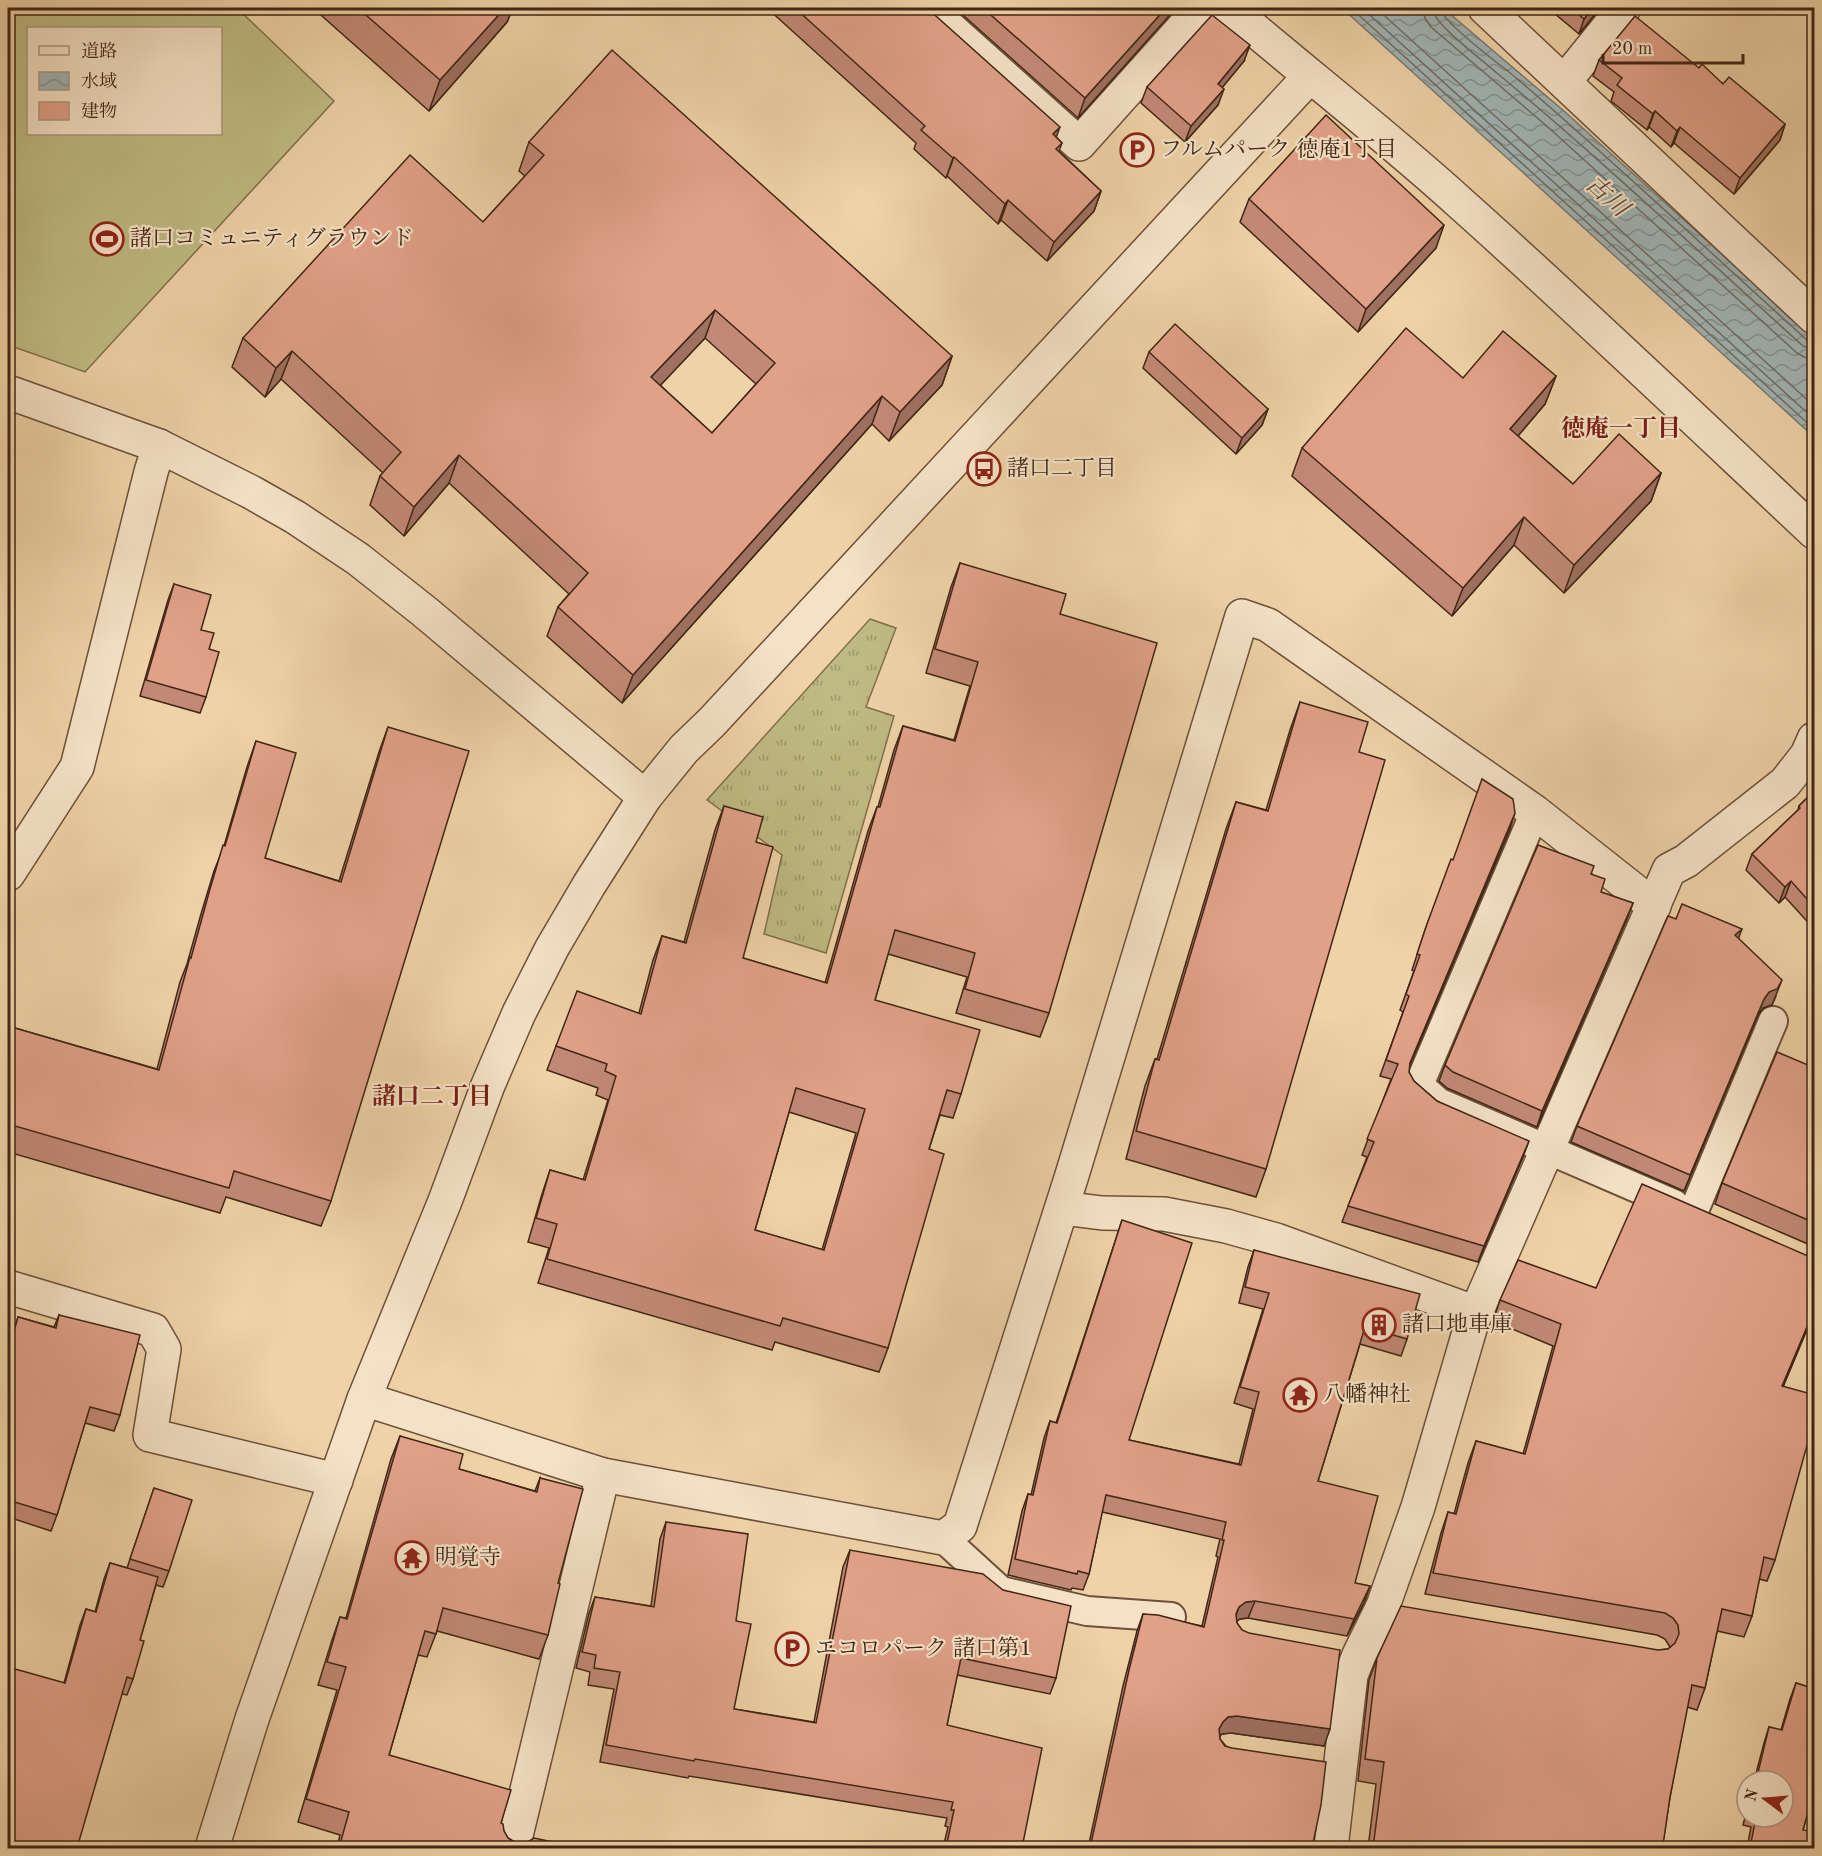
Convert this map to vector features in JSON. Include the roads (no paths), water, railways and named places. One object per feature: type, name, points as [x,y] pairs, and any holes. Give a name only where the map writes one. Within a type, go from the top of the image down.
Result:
[{"type":"street","points":[[927,8],[1079,144],[1201,8]]},
{"type":"street","points":[[1229,8],[1309,77],[1344,102],[1458,201],[1815,531]]},
{"type":"street","points":[[1485,8],[1815,317]]},
{"type":"street","points":[[1565,81],[1624,8]]},
{"type":"street","points":[[212,1848],[252,1719],[364,1400],[445,1201],[488,1085],[519,1013],[563,930],[645,797],[684,749],[720,714],[1309,77]]},
{"type":"street","points":[[8,392],[159,446],[295,517],[358,559],[425,612],[645,797]]},
{"type":"street","points":[[8,874],[77,767],[159,446]]},
{"type":"street","points":[[364,1400],[603,1475],[943,1538],[960,1526],[1062,1209],[1242,616],[1268,626],[1535,812],[1654,906]]},
{"type":"street","points":[[1331,1848],[1330,1763],[1352,1675],[1348,1653],[1383,1606],[1418,1507],[1456,1372],[1476,1313],[1669,870],[1686,861],[1785,783],[1812,752]]},
{"type":"street","points":[[1062,1209],[1102,1213],[1164,1214],[1226,1226],[1276,1240],[1476,1313]]},
{"type":"street","points":[[8,1287],[153,1330],[164,1349],[150,1435],[336,1480]]},
{"type":"street","points":[[524,1845],[603,1475]]},
{"type":"street","points":[[1383,1606],[1418,1612]]},
{"type":"lane","points":[[1535,812],[1419,1085],[1438,1102],[1703,1217],[1773,1021]]},
{"type":"lane","points":[[943,1538],[1001,1591],[1087,1611],[1171,1617]]},
{"type":"water","name":"古川","points":[[1342,8],[1443,8],[1564,111],[1814,338],[1814,437]]},
{"type":"place","name":"フルムパーク 徳庵1丁目","points":[[1137,150]]},
{"type":"place","name":"諸口コミュニティグラウンド","points":[[107,239]]},
{"type":"place","name":"諸口二丁目","points":[[984,469]]},
{"type":"place","name":"諸口地車庫","points":[[1379,1325]]},
{"type":"place","name":"八幡神社","points":[[1300,1395]]},
{"type":"place","name":"明覚寺","points":[[412,1558]]},
{"type":"place","name":"エコロパーク 諸口第1","points":[[792,1649]]},
{"type":"district","name":"徳庵一丁目","points":[[1621,430]]},
{"type":"district","name":"諸口二丁目","points":[[432,1098]]}]
